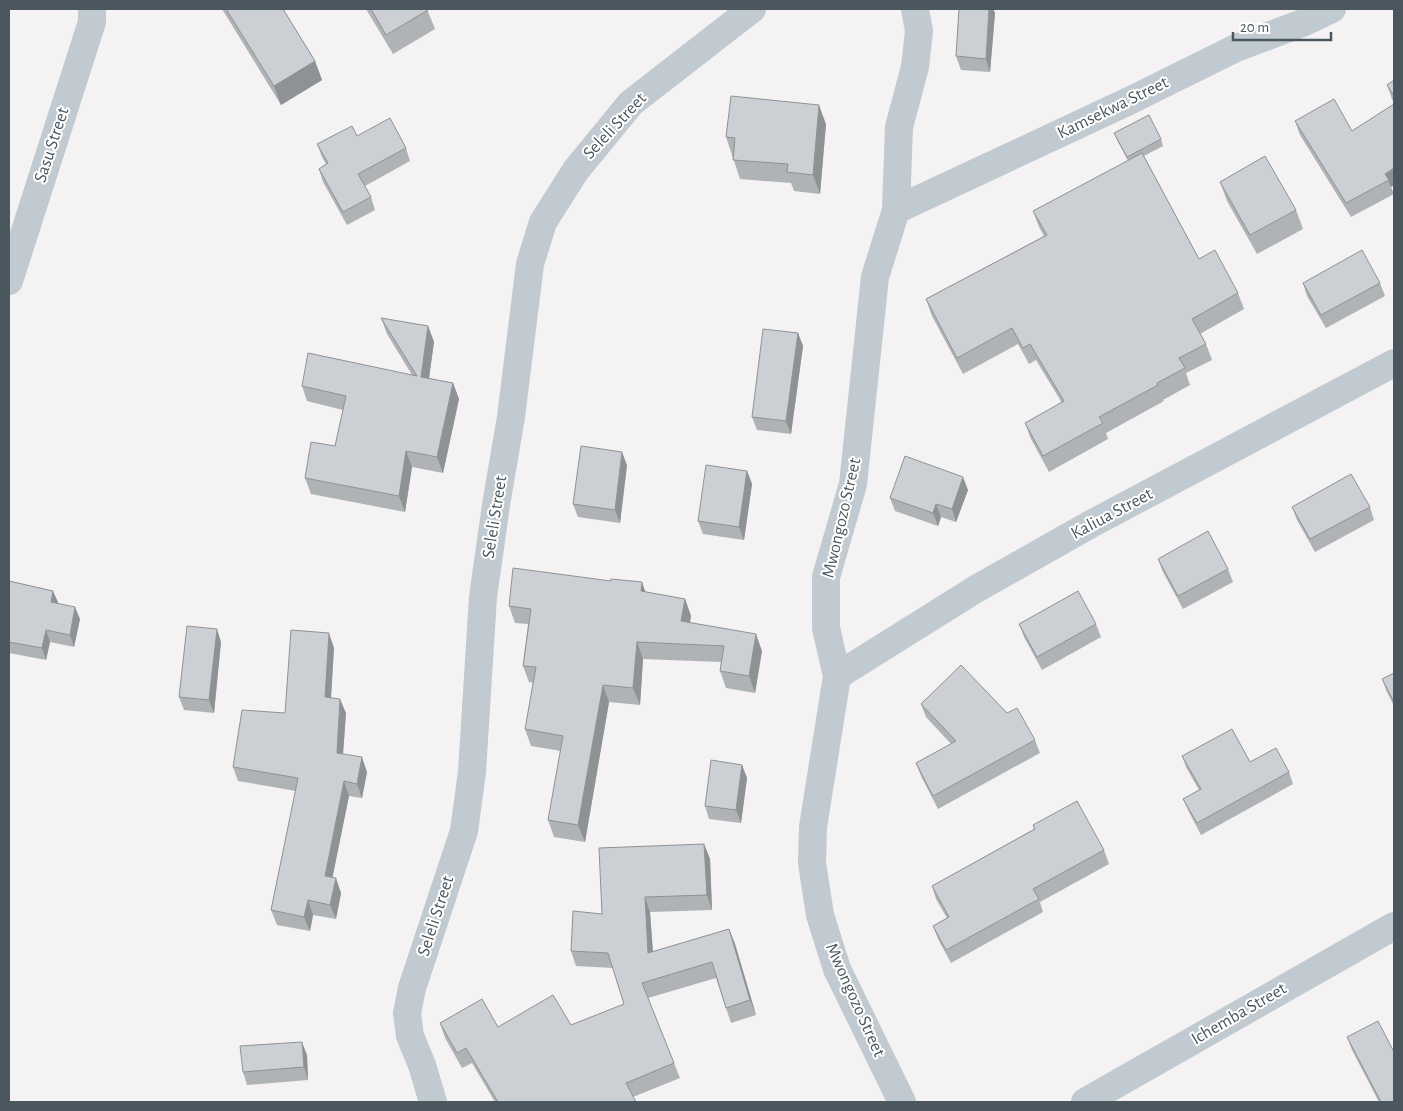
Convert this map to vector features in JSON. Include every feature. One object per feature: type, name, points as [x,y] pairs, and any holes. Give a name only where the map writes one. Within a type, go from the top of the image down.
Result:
[{"type":"street","name":"Sasu Street","points":[[9,281],[92,22],[92,9]]},
{"type":"street","name":"Seleli Street","points":[[433,1102],[410,1036],[407,1013],[412,988],[464,831],[472,772],[483,597],[511,417],[530,264],[543,222],[576,170],[631,103],[752,9]]},
{"type":"street","name":"Mwongozo Street","points":[[902,1102],[837,969],[818,906],[812,863],[813,827],[837,676],[826,628],[826,578],[853,484],[875,277],[896,210],[899,127],[915,68],[919,31],[915,9]]},
{"type":"street","name":"Kamsekwa Street","points":[[896,210],[1129,101],[1236,48],[1297,26],[1332,9]]},
{"type":"street","name":"Kaliua Street","points":[[837,676],[976,589],[1091,524],[1394,364]]},
{"type":"street","name":"Ichemba Street","points":[[1085,1102],[1394,926]]},
{"type":"building","points":[[226,9],[283,9],[315,61],[274,86]]},
{"type":"building","points":[[371,9],[427,9],[428,10],[386,35]]},
{"type":"building","points":[[959,9],[989,9],[986,59],[956,56]]},
{"type":"building","points":[[1394,80],[1394,96],[1387,85]]},
{"type":"building","points":[[731,96],[819,105],[813,175],[787,172],[788,164],[733,160],[735,138],[726,137]]},
{"type":"building","points":[[1334,99],[1352,131],[1394,104],[1394,168],[1385,174],[1389,180],[1346,203],[1295,121]]},
{"type":"building","points":[[1149,115],[1161,139],[1127,157],[1114,133]]},
{"type":"building","points":[[390,118],[406,148],[358,174],[371,197],[343,212],[319,169],[328,163],[317,144],[352,126],[357,136]]},
{"type":"building","points":[[1142,153],[1199,259],[1215,250],[1238,293],[1192,319],[1206,344],[1179,358],[1185,368],[1099,417],[1103,423],[1043,456],[1025,423],[1064,401],[1030,344],[1023,348],[1012,328],[957,358],[926,299],[1047,235],[1033,211]]},
{"type":"building","points":[[1265,156],[1296,210],[1250,235],[1220,182]]},
{"type":"building","points":[[1362,250],[1380,283],[1321,315],[1303,283]]},
{"type":"building","points":[[381,318],[428,326],[421,377],[453,383],[437,457],[406,451],[399,496],[305,478],[311,442],[335,446],[346,396],[302,386],[308,353],[417,376]]},
{"type":"building","points":[[763,329],[798,333],[786,421],[752,417]]},
{"type":"building","points":[[581,446],[622,452],[615,510],[573,504]]},
{"type":"building","points":[[905,456],[963,477],[952,509],[936,504],[933,513],[890,498]]},
{"type":"building","points":[[706,465],[747,471],[739,527],[698,521]]},
{"type":"building","points":[[1351,474],[1370,507],[1310,539],[1292,507]]},
{"type":"building","points":[[1208,531],[1228,569],[1178,596],[1158,559]]},
{"type":"building","points":[[513,568],[611,581],[611,579],[642,582],[641,591],[685,599],[681,621],[756,634],[749,676],[720,671],[724,646],[637,642],[633,688],[603,685],[578,825],[548,820],[563,736],[525,729],[536,667],[523,666],[531,609],[509,606]]},
{"type":"building","points":[[9,581],[53,591],[51,602],[75,607],[70,635],[46,630],[42,648],[9,642]]},
{"type":"building","points":[[1078,591],[1096,624],[1037,657],[1019,624]]},
{"type":"building","points":[[187,626],[217,629],[209,700],[179,697]]},
{"type":"building","points":[[291,630],[329,633],[325,697],[340,699],[337,753],[362,757],[357,784],[344,781],[325,876],[336,878],[330,905],[308,900],[304,917],[271,910],[298,778],[233,767],[242,710],[285,713]]},
{"type":"building","points":[[961,665],[1007,713],[1017,708],[1035,740],[933,796],[916,763],[956,741],[921,704]]},
{"type":"building","points":[[1394,673],[1394,702],[1382,679]]},
{"type":"building","points":[[1232,729],[1250,762],[1276,748],[1289,772],[1197,823],[1183,799],[1201,789],[1182,756]]},
{"type":"building","points":[[711,760],[742,765],[736,810],[705,806]]},
{"type":"building","points":[[1077,801],[1104,850],[1033,889],[1039,899],[946,950],[933,926],[949,917],[932,886],[1035,829],[1033,825]]},
{"type":"building","points":[[704,844],[707,895],[645,897],[648,953],[729,929],[750,1000],[726,1008],[712,962],[642,983],[674,1063],[626,1083],[636,1102],[498,1102],[466,1048],[457,1053],[440,1023],[482,999],[498,1027],[553,995],[571,1025],[624,1004],[608,953],[571,951],[573,911],[602,914],[599,848]]},
{"type":"building","points":[[1378,1021],[1394,1052],[1394,1102],[1381,1102],[1347,1037]]},
{"type":"building","points":[[302,1042],[304,1067],[243,1072],[240,1046]]}]
